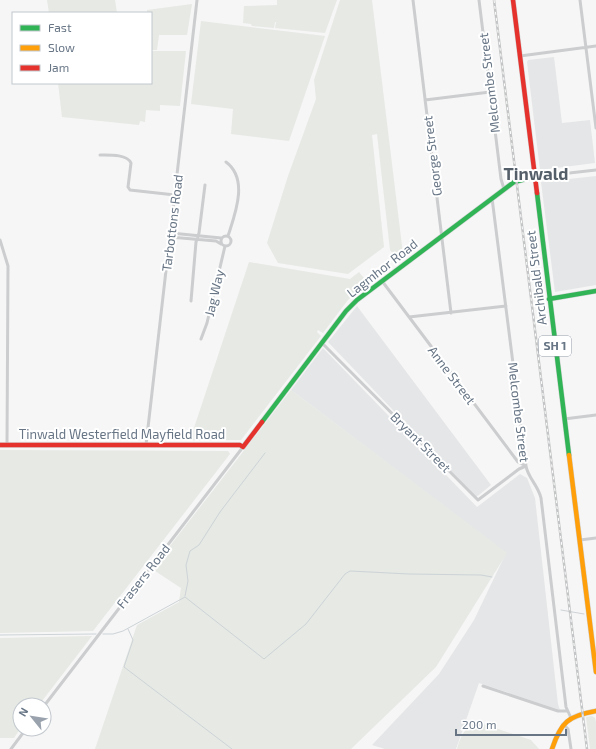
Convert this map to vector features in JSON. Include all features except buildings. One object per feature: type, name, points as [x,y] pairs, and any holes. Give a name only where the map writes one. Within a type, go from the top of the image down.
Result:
[{"type":"main road","name":"Archibald Street","points":[[513,0],[579,540],[593,632],[596,672]]},
{"type":"main road","name":"Lagmhor Road","points":[[243,447],[352,305],[365,293],[492,197],[514,182],[534,177]]},
{"type":"main road","points":[[549,299],[596,291]]},
{"type":"main road","name":"Tinwald Westerfield Mayfield Road","points":[[0,445],[243,447]]},
{"type":"main road","points":[[552,749],[557,733],[564,724],[578,714],[596,711]]},
{"type":"street","name":"Tarbottons Road","points":[[146,446],[197,0]]},
{"type":"street","name":"George Street","points":[[413,0],[451,313]]},
{"type":"street","name":"Melcombe Street","points":[[479,0],[501,179],[504,189]]},
{"type":"street","points":[[580,0],[596,128]]},
{"type":"street","points":[[520,56],[596,46]]},
{"type":"street","points":[[425,100],[490,92]]},
{"type":"street","points":[[100,155],[125,157],[130,160],[131,163],[128,187],[130,190],[175,195]]},
{"type":"street","points":[[171,235],[216,241],[227,246],[231,242],[228,236],[236,210],[239,193],[236,176],[233,169],[226,162]]},
{"type":"street","points":[[534,177],[596,170]]},
{"type":"street","points":[[192,301],[205,184]]},
{"type":"street","name":"Melcombe Street","points":[[492,197],[526,466],[527,472],[538,488],[540,498],[568,711],[571,718]]},
{"type":"street","points":[[198,238],[221,238],[228,236]]},
{"type":"street","points":[[221,238],[223,245]]},
{"type":"street","points":[[0,240],[8,266],[7,445]]},
{"type":"street","name":"Jag Way","points":[[201,339],[207,323],[223,245]]},
{"type":"street","name":"Anne Street","points":[[382,281],[518,462],[526,466]]},
{"type":"street","points":[[408,317],[506,306]]},
{"type":"street","name":"Bryant Street","points":[[322,343],[478,500],[518,469],[526,466]]},
{"type":"street","points":[[564,419],[596,415]]},
{"type":"street","name":"Frasers Road","points":[[51,697],[243,447]]},
{"type":"street","points":[[579,540],[596,538]]},
{"type":"street","points":[[482,686],[558,711],[568,711]]},
{"type":"street","points":[[564,724],[568,728],[571,749]]},
{"type":"street","points":[[11,749],[20,737]]},
{"type":"shaded area","points":[[47,0],[115,0],[117,12],[49,12]]},
{"type":"shaded area","points":[[277,0],[337,0],[325,33],[275,28],[276,22],[274,28],[252,26],[251,24],[243,23],[244,6],[277,5]]},
{"type":"shaded area","points":[[340,0],[372,0],[403,254],[397,259],[390,250],[377,134],[372,135],[384,247],[348,274],[278,263],[267,243],[288,176],[316,99],[314,80]]},
{"type":"shaded area","points":[[192,4],[187,35],[159,35],[157,50],[152,50],[152,12],[147,12],[147,10]]},
{"type":"shaded area","points":[[201,21],[325,36],[289,141],[231,134],[233,109],[191,104]]},
{"type":"shaded area","points":[[152,51],[186,51],[180,106],[160,105],[160,111],[146,110],[145,122],[140,121],[139,125],[62,117],[58,84],[152,84]]},
{"type":"shaded area","points":[[554,57],[562,123],[590,120],[595,163],[540,170],[527,62],[528,60]]},
{"type":"shaded area","points":[[596,176],[596,285],[555,292],[541,182]]},
{"type":"shaded area","points":[[249,262],[350,279],[359,272],[368,283],[348,300],[323,333],[318,330],[317,332],[321,336],[241,440],[190,440]]},
{"type":"shaded area","points":[[357,306],[491,485],[476,497],[328,342]]},
{"type":"shaded area","points":[[323,348],[477,507],[520,474],[527,478],[535,498],[558,704],[560,710],[479,683],[456,749],[385,749],[372,745],[439,674],[474,620],[506,553],[291,390]]},
{"type":"shaded area","points":[[291,390],[507,553],[436,667],[351,749],[95,749],[137,625],[179,602],[181,588],[152,569]]},
{"type":"shaded area","points":[[0,450],[228,451],[230,454],[93,631],[0,633]]},
{"type":"shaded area","points":[[92,636],[45,697],[12,697],[12,737],[15,737],[14,738],[0,738],[0,638]]},
{"type":"shaded area","points":[[592,716],[595,718],[596,722],[596,749],[590,749],[586,717]]},
{"type":"shaded area","points":[[479,724],[531,740],[539,749],[457,749],[464,732],[470,727]]},
{"type":"waterway","points":[[185,596],[188,581],[186,565],[190,551],[199,545],[220,512],[265,453]]},
{"type":"waterway","points":[[103,634],[113,634],[123,631],[185,597],[264,659],[306,624],[345,574],[350,571],[481,575],[492,577]]},
{"type":"waterway","points":[[561,610],[584,614]]},
{"type":"waterway","points":[[128,629],[133,640],[124,667],[232,749]]},
{"type":"waterway","points":[[0,635],[96,634]]},
{"type":"railway","points":[[494,0],[587,749]]},
{"type":"traffic: fast","points":[[262,422],[346,311],[357,300],[514,182],[534,177]]},
{"type":"traffic: fast","points":[[537,193],[569,455]]},
{"type":"traffic: fast","points":[[549,299],[596,291]]},
{"type":"traffic: slow","points":[[569,455],[596,672]]},
{"type":"traffic: slow","points":[[552,749],[562,726],[572,718],[596,711]]},
{"type":"traffic: jam","points":[[513,0],[537,193]]},
{"type":"traffic: jam","points":[[0,445],[240,445],[243,447],[262,422]]},
{"type":"district","name":"Tinwald","points":[[536,174]]}]
